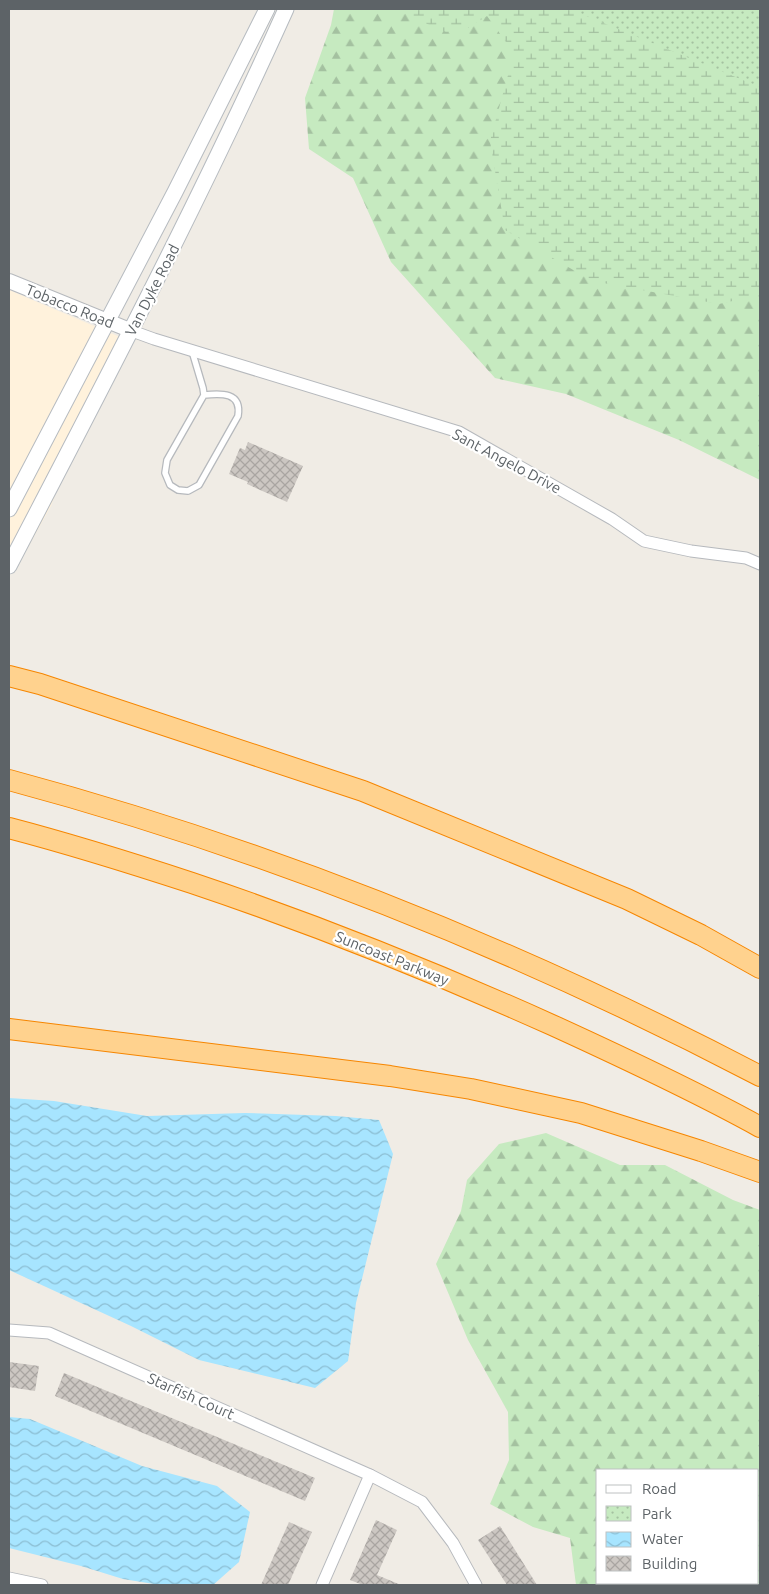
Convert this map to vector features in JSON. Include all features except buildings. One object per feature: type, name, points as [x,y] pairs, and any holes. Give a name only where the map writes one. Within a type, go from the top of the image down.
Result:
[{"type":"highway","points":[[9,666],[40,684]]},
{"type":"highway","points":[[9,676],[40,684],[363,791],[628,899],[701,935],[760,968]]},
{"type":"highway","points":[[9,780],[114,809],[225,846],[425,919],[611,1001],[760,1076]]},
{"type":"highway","name":"Suncoast Parkway","points":[[9,828],[150,869],[263,907],[377,950],[496,1000],[612,1053],[760,1127]]},
{"type":"highway","points":[[9,1029],[390,1076],[471,1089],[589,1116],[693,1148],[760,1172]]},
{"type":"main road","name":"Van Dyke Road","points":[[9,508],[175,192],[266,9]]},
{"type":"main road","name":"Van Dyke Road","points":[[9,566],[132,331],[238,116],[286,9]]},
{"type":"street","name":"Tobacco Road","points":[[9,281],[132,331]]},
{"type":"street","name":"Sant Angelo Drive","points":[[132,331],[459,432],[612,519],[644,542],[691,551],[746,558],[760,564]]},
{"type":"street","name":"Starfish Court","points":[[9,1330],[49,1333],[370,1475],[422,1502],[453,1543],[476,1585]]},
{"type":"street","points":[[322,1585],[370,1475]]},
{"type":"street","points":[[9,1578],[42,1585]]},
{"type":"lane","points":[[192,350],[204,395],[167,460],[165,473],[167,479],[170,485],[178,490],[188,490],[199,485],[238,416],[239,408],[235,400],[222,393],[204,395]]},
{"type":"shaded area","points":[[9,290],[120,337],[104,369],[51,506],[16,569],[9,568]]},
{"type":"green space","points":[[334,9],[760,9],[760,480],[679,440],[566,394],[495,378],[391,262],[353,178],[309,149],[305,98],[331,25]]},
{"type":"green space","points":[[406,9],[760,9],[760,295],[719,304],[592,281],[505,230],[490,141],[514,53],[487,16],[455,36],[411,17]]},
{"type":"green space","points":[[569,9],[760,9],[760,87]]},
{"type":"green space","points":[[546,1133],[620,1165],[665,1165],[733,1200],[760,1210],[760,1585],[576,1585],[570,1538],[533,1527],[490,1504],[509,1460],[508,1412],[468,1340],[436,1264],[461,1211],[467,1180],[499,1144]]},
{"type":"water","points":[[9,1098],[54,1101],[147,1116],[245,1113],[336,1116],[379,1120],[393,1154],[356,1303],[348,1361],[315,1388],[199,1360],[131,1326],[9,1270]]},
{"type":"water","points":[[9,1417],[30,1419],[142,1466],[217,1486],[250,1512],[239,1562],[213,1585],[160,1585],[123,1579],[81,1566],[9,1548]]}]
